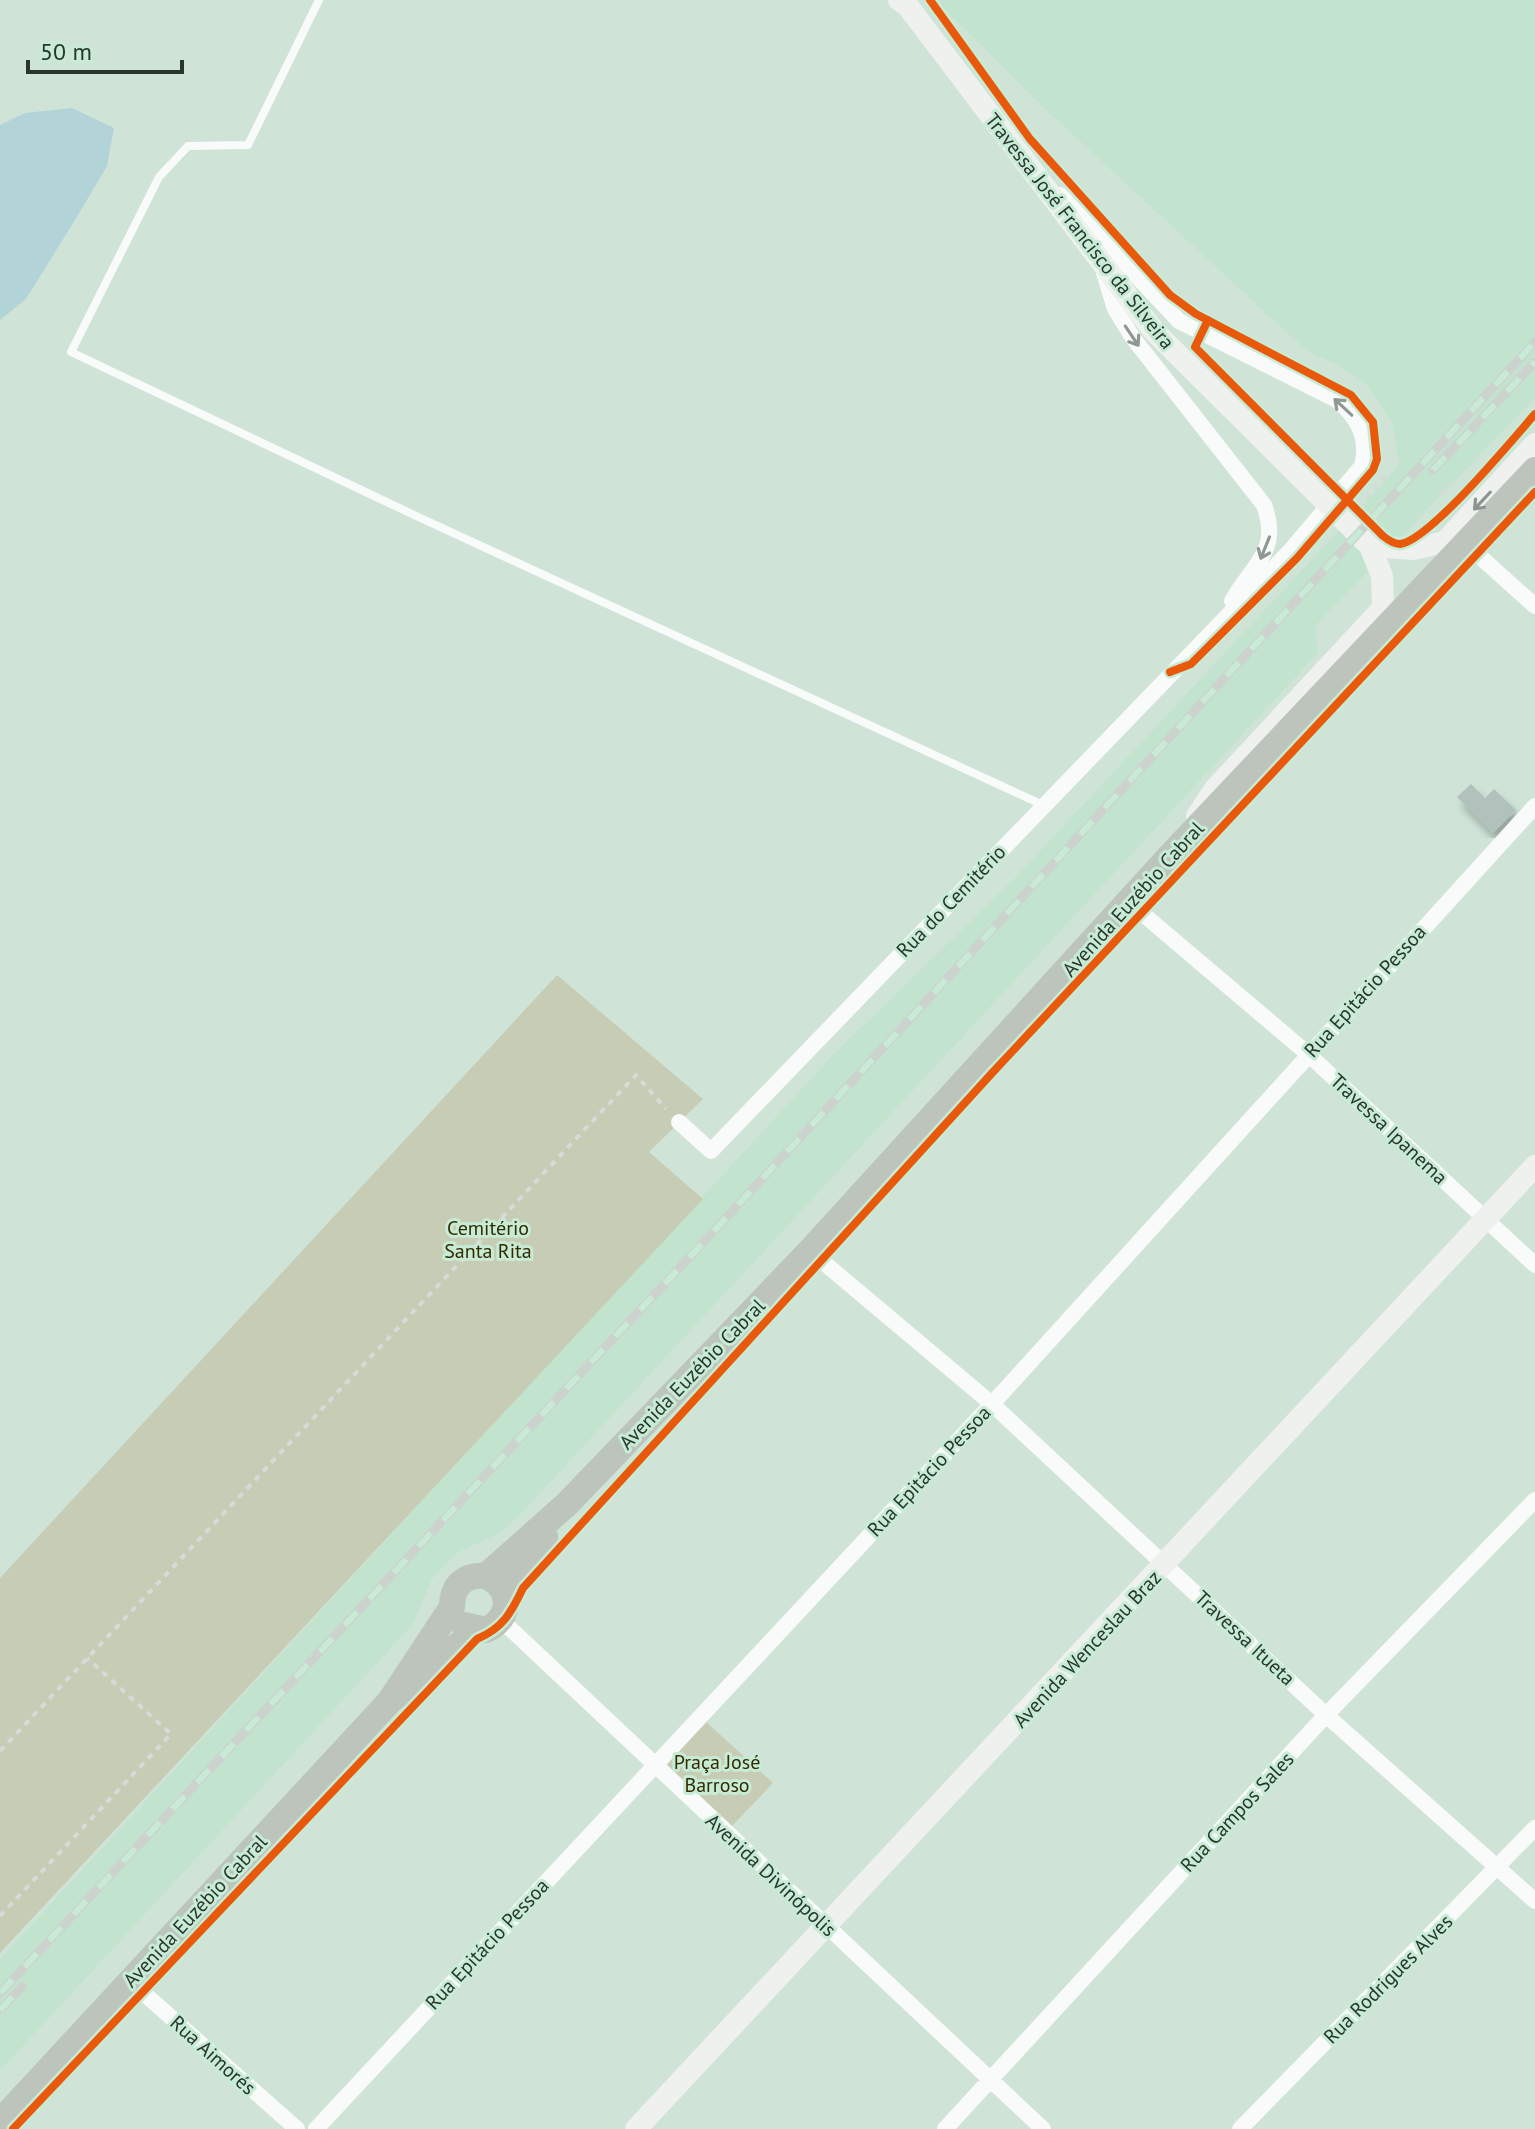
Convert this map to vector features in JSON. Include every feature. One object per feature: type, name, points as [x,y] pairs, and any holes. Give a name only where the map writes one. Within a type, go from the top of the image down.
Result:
[{"type":"main road","name":"Avenida Euzébio Cabral","points":[[390,1701],[452,1607],[455,1589],[461,1582],[468,1577],[498,1597],[567,1504],[810,1251],[1169,857],[1535,470]]},
{"type":"main road","points":[[452,1607],[460,1623],[486,1630],[498,1597]]},
{"type":"main road","name":"Avenida Euzébio Cabral","points":[[0,2122],[390,1701],[477,1630]]},
{"type":"street","name":"Travessa José Francisco da Silveira","points":[[904,2],[1153,330],[1370,546],[1382,576],[1383,608],[1215,789],[1169,857]]},
{"type":"street","name":"Rua do Cemitério","points":[[679,1122],[711,1151],[1221,619],[1290,551],[1356,476],[1365,454],[1362,433],[1349,411],[1337,400],[1179,321],[1076,210],[1027,164]]},
{"type":"street","name":"Rua do Cemitério","points":[[1102,265],[1115,309],[1133,338],[1264,505],[1272,527],[1264,557],[1221,619]]},
{"type":"street","points":[[1370,546],[1413,549],[1445,542],[1535,444]]},
{"type":"street","points":[[1466,544],[1535,606]]},
{"type":"street","name":"Rua Epitácio Pessoa","points":[[316,2129],[652,1765],[992,1404],[1535,806]]},
{"type":"street","name":"Travessa Ipanema","points":[[1130,903],[1308,1054],[1535,1265]]},
{"type":"street","name":"Avenida Wenceslau Braz","points":[[636,2129],[1535,1166]]},
{"type":"street","name":"Travessa Itueta","points":[[810,1251],[992,1404],[1326,1715],[1500,1866],[1535,1901]]},
{"type":"street","name":"Rua Campos Sales","points":[[945,2129],[1326,1715],[1535,1500]]},
{"type":"street","name":"Avenida Divinópolis","points":[[498,1597],[652,1765],[1043,2129]]},
{"type":"street","name":"Rua Rodrigues Alves","points":[[1240,2129],[1535,1828]]},
{"type":"street","name":"Rua Aimorés","points":[[130,1981],[297,2129]]},
{"type":"lane","points":[[319,0],[248,145],[188,146],[159,177],[71,352],[414,515],[1043,805]]},
{"type":"path","points":[[1366,499],[1386,475]]},
{"type":"path","points":[[1439,494],[1451,483]]},
{"type":"path","points":[[0,1751],[636,1075],[679,1122]]},
{"type":"path","points":[[0,1916],[171,1734],[87,1658]]},
{"type":"shaded area","points":[[935,0],[1535,0],[1535,398],[1316,625],[1317,654],[516,1519],[500,1533],[458,1552],[432,1579],[413,1624],[0,2071],[0,1959],[833,1055],[1014,879],[1399,466],[1393,424],[1367,385],[1335,364],[1307,351],[1058,121]]},
{"type":"green space","name":"Cemitério Santa Rita","points":[[557,975],[703,1099],[649,1152],[703,1199],[0,1953],[0,1578]]},
{"type":"green space","name":"Praça José Barroso","points":[[703,1719],[773,1783],[731,1827],[662,1763]]},
{"type":"water","points":[[72,108],[114,128],[107,166],[26,299],[0,320],[0,125],[25,113]]},
{"type":"building","points":[[1471,784],[1485,798],[1494,789],[1516,810],[1493,833],[1457,797]]},
{"type":"railway","points":[[0,1993],[700,1246],[1535,342]]},
{"type":"railway","points":[[1433,470],[1535,362]]},
{"type":"railway","points":[[0,2010],[22,1987]]},
{"type":"cycle path","points":[[930,0],[1030,139],[1170,295],[1196,314],[1351,395],[1373,422],[1377,459],[1373,470],[1297,558],[1191,664],[1170,672]]},
{"type":"cycle path","points":[[1208,320],[1195,347],[1383,536],[1396,543],[1413,539],[1450,508],[1535,414]]},
{"type":"cycle path","points":[[13,2129],[477,1639],[500,1625],[523,1588],[993,1072],[1535,492]]}]
